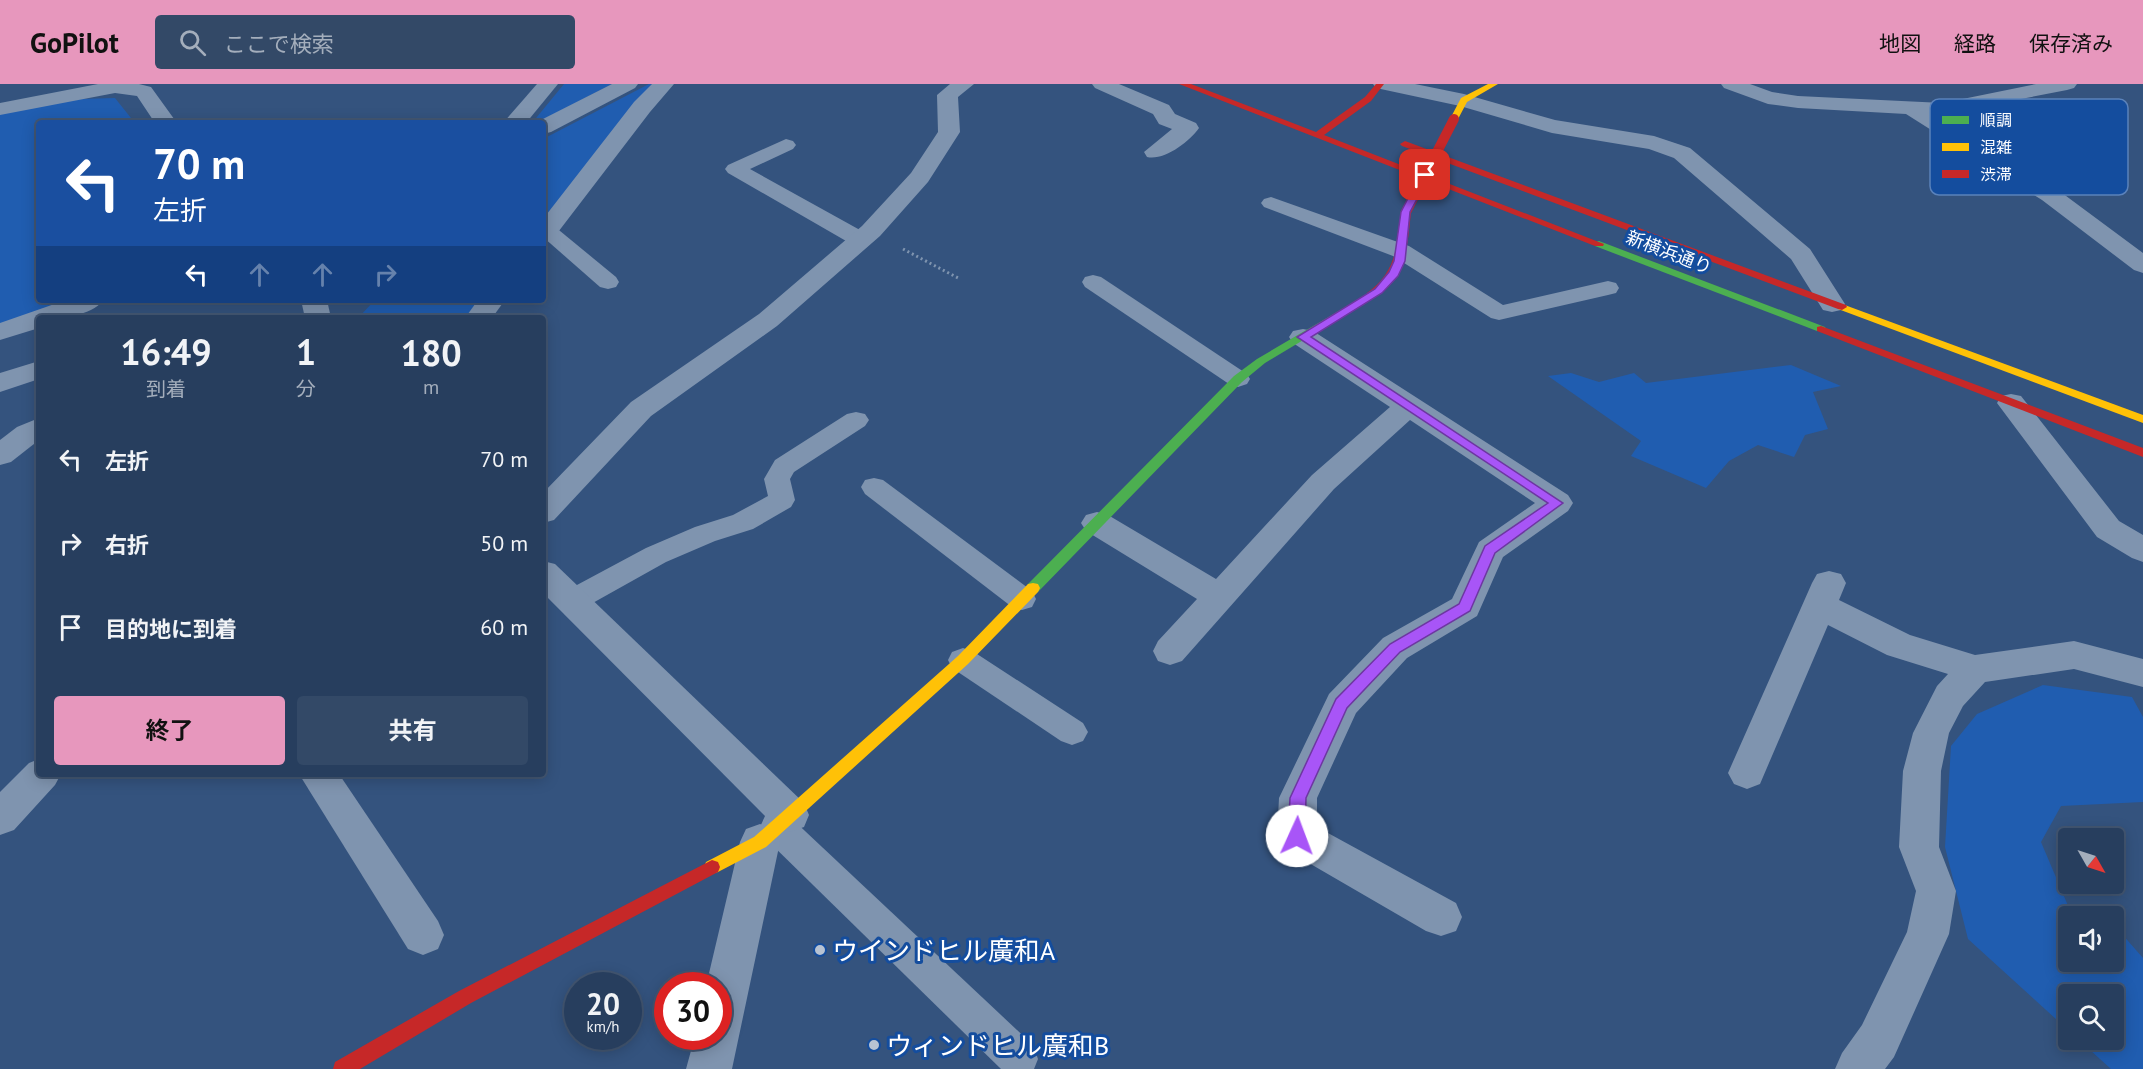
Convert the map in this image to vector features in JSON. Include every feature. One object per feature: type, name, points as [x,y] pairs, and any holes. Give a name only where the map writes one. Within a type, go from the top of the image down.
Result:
[{"type":"street","points":[[517,120],[548,84]]},
{"type":"street","points":[[546,125],[628,84]]},
{"type":"street","points":[[546,232],[642,107],[664,84]]},
{"type":"street","points":[[546,509],[641,409],[768,320],[866,236],[921,177],[949,132],[947,95],[964,84]]},
{"type":"street","points":[[1102,84],[1161,110],[1167,119],[1188,128],[1155,152]]},
{"type":"street","name":"新横浜通り","points":[[1183,84],[2143,453]]},
{"type":"street","points":[[1318,135],[1346,122],[1382,84],[1459,109],[1654,143],[1682,153],[1801,254],[1832,304]]},
{"type":"street","points":[[342,1069],[465,997],[776,828],[963,660],[1238,379],[1261,361],[1378,291],[1394,273],[1401,251],[1406,212],[1459,109],[1494,84]]},
{"type":"street","points":[[1731,84],[1768,98],[1798,102],[1914,98],[1930,102]]},
{"type":"street","points":[[1994,99],[2067,84]]},
{"type":"street","points":[[0,109],[115,87],[127,87],[144,91],[164,120]]},
{"type":"street","points":[[1914,98],[1930,109]]},
{"type":"street","points":[[1318,112],[1346,122]]},
{"type":"street","name":"新横浜通り","points":[[1396,141],[2143,419]]},
{"type":"street","points":[[2050,195],[2143,265]]},
{"type":"street","points":[[48,315],[82,303]]},
{"type":"street","points":[[480,315],[490,303]]},
{"type":"street","points":[[0,332],[36,319]]},
{"type":"street","points":[[1303,337],[1557,503],[1490,550],[1465,607],[1395,648],[1342,704],[1298,798],[1297,836],[1441,917]]},
{"type":"street","points":[[0,383],[36,371]]},
{"type":"street","points":[[2011,403],[2108,529],[2143,550]]},
{"type":"street","points":[[1170,651],[1323,482],[1408,406]]},
{"type":"street","points":[[0,455],[36,430]]},
{"type":"street","points":[[1097,524],[1220,597]]},
{"type":"street","points":[[546,576],[572,601],[776,828]]},
{"type":"street","points":[[1747,773],[1824,594],[1899,645],[1975,669],[2073,656],[2143,673]]},
{"type":"street","points":[[1858,1069],[1878,1041],[1928,934],[1936,891],[1919,847],[1922,771],[1931,733],[1950,696],[1975,669]]},
{"type":"street","points":[[0,818],[39,777]]},
{"type":"street","points":[[320,777],[423,935]]},
{"type":"street","points":[[732,980],[776,828]]},
{"type":"street","points":[[709,1069],[714,1050]]},
{"type":"lane","points":[[786,145],[735,169],[866,236]]},
{"type":"lane","points":[[1271,203],[1401,251],[1499,313],[1608,288]]},
{"type":"lane","points":[[546,234],[608,282]]},
{"type":"lane","points":[[1093,282],[1238,379]]},
{"type":"lane","points":[[572,601],[656,555],[705,534],[743,522],[782,500],[777,479],[784,466],[856,420]]},
{"type":"lane","points":[[874,488],[1022,599]]},
{"type":"lane","points":[[963,660],[1072,732]]},
{"type":"lane","points":[[776,828],[1019,1059]]},
{"type":"path","points":[[866,236],[960,279]]},
{"type":"shaded area","points":[[564,84],[612,84],[543,120],[534,120]]},
{"type":"shaded area","points":[[649,84],[652,84],[546,218],[546,137]]},
{"type":"shaded area","points":[[115,98],[133,120],[36,120],[36,303],[66,303],[0,324],[0,114],[80,99]]},
{"type":"shaded area","points":[[372,303],[480,303],[470,315],[361,315]]},
{"type":"shaded area","points":[[1791,365],[1841,386],[1813,392],[1828,429],[1805,435],[1794,457],[1758,445],[1729,461],[1706,488],[1631,456],[1641,441],[1548,376],[1571,373],[1599,382],[1634,373],[1646,383]]},
{"type":"shaded area","points":[[2043,685],[2132,697],[2143,717],[2143,802],[2061,806],[2041,842],[2058,882],[2058,894],[2063,894],[2068,906],[2058,906],[2058,972],[2124,972],[2124,936],[2143,958],[2143,1069],[2111,1069],[2090,1050],[2124,1050],[2124,984],[2058,984],[2058,1021],[1968,939],[1945,847],[1951,746],[1977,714]]},
{"type":"traffic: fast","points":[[1599,244],[1821,329]]},
{"type":"traffic: fast","points":[[1033,588],[1238,379],[1261,361],[1371,295]]},
{"type":"traffic: slow","points":[[1454,119],[1464,100],[1494,84]]},
{"type":"traffic: slow","points":[[1842,307],[2143,419]]},
{"type":"traffic: slow","points":[[712,867],[760,842],[963,660],[1033,588]]},
{"type":"traffic: jam","points":[[1183,84],[1599,244]]},
{"type":"traffic: jam","points":[[1318,135],[1368,99],[1380,84]]},
{"type":"traffic: jam","points":[[1406,212],[1454,119]]},
{"type":"traffic: jam","points":[[1405,144],[1842,307]]},
{"type":"traffic: jam","points":[[1371,295],[1381,288],[1395,270],[1399,259],[1406,212]]},
{"type":"traffic: jam","points":[[1821,329],[2143,453]]},
{"type":"traffic: jam","points":[[342,1069],[465,997],[712,867]]},
{"type":"place","name":"ウインドヒル廣和A","points":[[820,950]]},
{"type":"place","name":"ウィンドヒル廣和B","points":[[874,1045]]},
{"type":"route","points":[[1297,836],[1298,798],[1342,704],[1395,648],[1465,607],[1490,550],[1557,503],[1303,337],[1378,291],[1394,273],[1400,261],[1406,212],[1425,175]]}]
